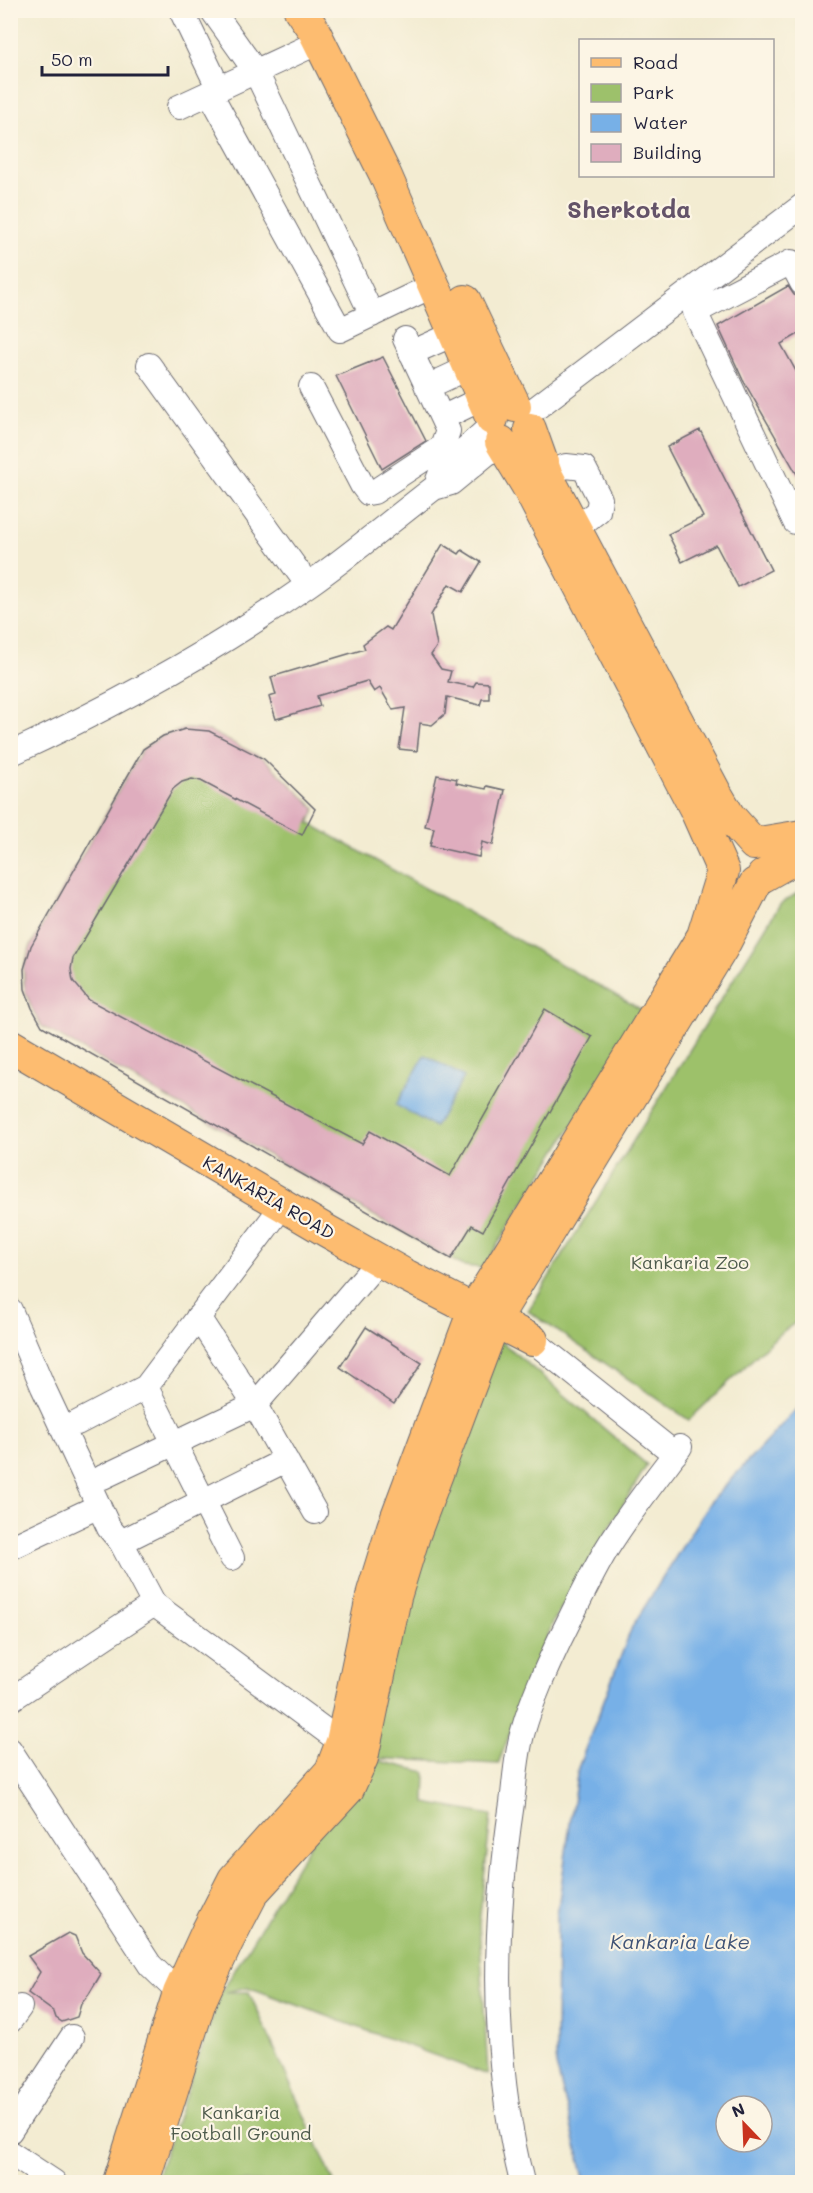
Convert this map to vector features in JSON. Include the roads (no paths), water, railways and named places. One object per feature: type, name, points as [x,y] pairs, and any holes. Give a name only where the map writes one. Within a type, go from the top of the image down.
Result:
[{"type":"main road","points":[[300,10],[333,53],[404,165],[475,324],[532,496],[696,808],[726,879],[732,884],[748,886],[802,854]]},
{"type":"main road","points":[[326,10],[333,53],[470,367],[546,474],[715,792],[729,816],[760,849],[766,860],[759,880],[722,948],[482,1321]]},
{"type":"main road","points":[[119,2182],[190,1997],[227,1942],[253,1892],[348,1789],[352,1750],[395,1597],[482,1321],[703,936],[723,872],[722,860],[728,849],[742,842],[754,844],[802,836]]},
{"type":"main road","name":"KANKARIA ROAD","points":[[10,1045],[482,1321],[532,1340]]},
{"type":"main road","points":[[10,1063],[369,1272],[482,1321]]},
{"type":"main road","points":[[143,2182],[190,1997]]},
{"type":"street","points":[[181,10],[215,91],[340,330],[434,285]]},
{"type":"street","points":[[212,10],[256,72],[372,315]]},
{"type":"street","points":[[179,107],[256,72],[333,53]]},
{"type":"street","points":[[10,754],[79,722],[189,662],[308,585],[434,488],[442,470],[506,419],[802,206]]},
{"type":"street","points":[[771,229],[797,259],[802,283]]},
{"type":"street","points":[[795,522],[695,312],[797,259]]},
{"type":"street","points":[[368,493],[374,492],[442,447],[448,431],[408,346],[456,333]]},
{"type":"street","points":[[149,365],[308,585]]},
{"type":"street","points":[[427,387],[470,367]]},
{"type":"street","points":[[311,387],[387,524]]},
{"type":"street","points":[[442,418],[506,419]]},
{"type":"street","points":[[77,1423],[146,1386],[274,1217]]},
{"type":"street","points":[[103,1477],[255,1405],[369,1272]]},
{"type":"street","points":[[10,1310],[109,1528],[121,1542],[154,1604],[352,1750]]},
{"type":"street","points":[[198,1317],[255,1405],[315,1512]]},
{"type":"street","points":[[522,2182],[509,2113],[499,2037],[498,1952],[504,1865],[522,1733],[540,1682],[576,1606],[607,1549],[645,1492],[678,1450],[532,1340]]},
{"type":"street","points":[[146,1386],[232,1558]]},
{"type":"street","points":[[121,1542],[286,1461]]},
{"type":"street","points":[[10,1548],[99,1506]]},
{"type":"street","points":[[10,1700],[154,1604]]},
{"type":"street","points":[[10,1750],[150,1965],[190,1997]]},
{"type":"street","points":[[10,2131],[72,2037]]},
{"type":"street","points":[[10,2153],[54,2182]]},
{"type":"water","points":[[425,1055],[464,1077],[435,1127],[396,1105]]},
{"type":"water","name":"Kankaria Lake","points":[[802,1403],[802,2182],[585,2182],[556,2065],[557,1915],[578,1768],[632,1627],[710,1502]]},
{"type":"district","name":"Sherkotda","points":[[629,208]]},
{"type":"park label","name":"Kankaria Zoo","points":[[690,1262]]},
{"type":"park label","name":"Kankaria Football Ground","points":[[241,2122]]}]
